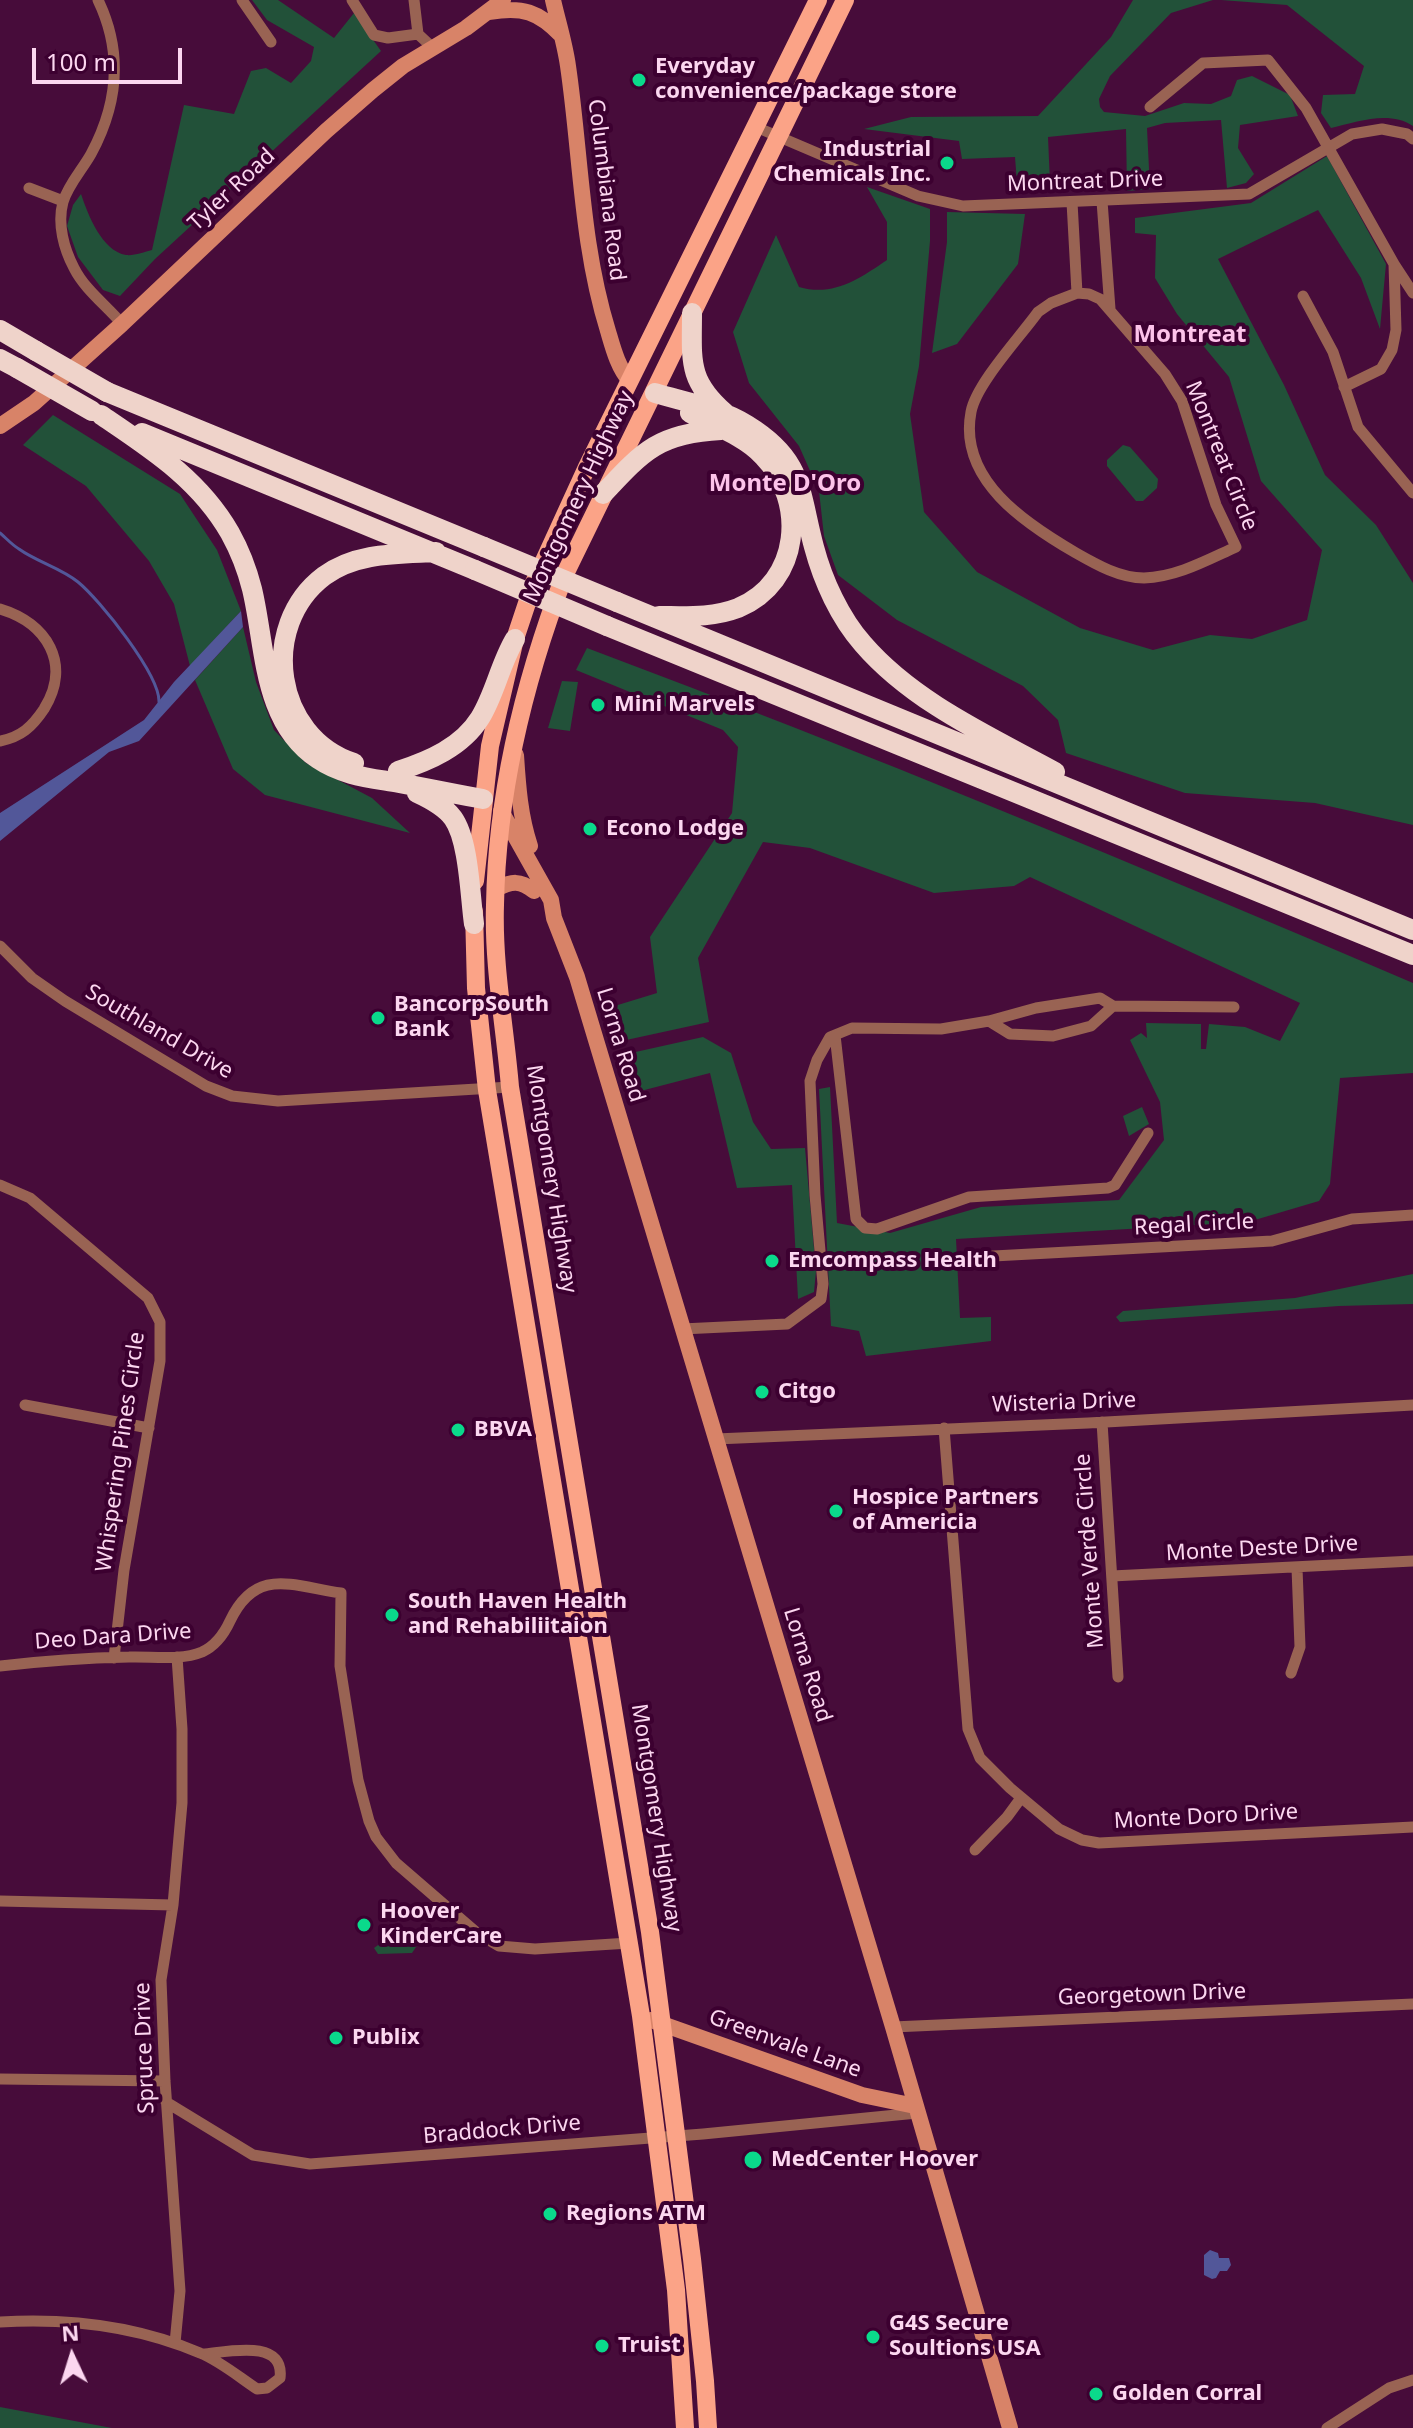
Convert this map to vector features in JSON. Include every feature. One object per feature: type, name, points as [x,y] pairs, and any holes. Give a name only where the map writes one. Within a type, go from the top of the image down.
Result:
[{"type":"highway","points":[[648,616],[704,617],[740,607],[755,599],[776,578],[789,553],[792,522],[786,487],[760,452],[725,423],[694,375],[692,313]]},
{"type":"highway","points":[[0,330],[107,392],[1413,930]]},
{"type":"highway","points":[[8,364],[97,413],[168,462],[201,490],[229,532],[247,570],[275,702],[288,728],[309,753],[336,769],[352,775],[399,777],[445,751],[480,719],[515,639]]},
{"type":"highway","points":[[655,393],[725,423],[760,434],[783,455],[801,488],[816,556],[839,611],[862,643],[892,672],[933,703],[992,738],[1147,822]]},
{"type":"highway","points":[[97,413],[607,626],[1413,955]]},
{"type":"highway","points":[[603,494],[639,455],[657,444],[725,423]]},
{"type":"highway","points":[[436,552],[371,557],[326,574],[306,592],[289,621],[282,657],[284,688],[301,725],[323,745],[350,762],[399,777],[483,793]]},
{"type":"highway","points":[[399,777],[454,819],[463,846],[474,924]]},
{"type":"main road","name":"Montgomery Highway","points":[[685,2428],[676,2290],[641,2016],[487,1090],[476,988],[474,924],[483,793],[490,746],[515,639],[548,550],[818,0]]},
{"type":"main road","name":"Montgomery Highway","points":[[708,2428],[678,2136],[663,2025],[579,1486],[510,1087],[499,988],[496,889],[500,817],[515,735],[545,627],[565,574],[845,0]]},
{"type":"main road","points":[[630,381],[655,393]]},
{"type":"main road","points":[[483,793],[500,817]]},
{"type":"street","points":[[98,0],[112,48],[114,96],[100,138],[63,201],[63,236],[74,269],[85,286],[122,324]]},
{"type":"street","points":[[242,0],[271,42]]},
{"type":"street","points":[[352,0],[374,35],[388,38],[418,34]]},
{"type":"street","points":[[414,0],[418,34],[433,48]]},
{"type":"street","name":"Tyler Road","points":[[0,426],[34,403],[122,324],[326,131],[403,66],[503,0]]},
{"type":"street","name":"Columbiana Road","points":[[553,0],[568,64],[590,260],[609,335],[622,370],[630,381]]},
{"type":"street","points":[[489,12],[504,9],[530,11],[561,35]]},
{"type":"street","points":[[1150,107],[1203,63],[1268,60],[1306,108],[1413,293]]},
{"type":"street","name":"Montreat Drive","points":[[756,127],[937,202],[963,206],[1249,194],[1352,134],[1382,129],[1407,134],[1413,139]]},
{"type":"street","points":[[29,188],[63,201]]},
{"type":"street","points":[[1102,201],[1110,309]]},
{"type":"street","points":[[1072,202],[1077,293]]},
{"type":"street","points":[[1344,387],[1381,369],[1392,350],[1396,330],[1394,264]]},
{"type":"street","name":"Montreat Circle","points":[[1077,293],[1100,299],[1110,309],[1165,374],[1182,401],[1216,505],[1236,547],[1189,568],[1159,577],[1141,578],[1109,570],[1039,532],[1015,514],[983,475],[969,441],[971,410],[977,394],[1038,312],[1077,293]]},
{"type":"street","points":[[1303,296],[1333,352],[1358,427],[1413,493]]},
{"type":"street","points":[[0,609],[22,618],[39,631],[52,650],[56,673],[49,700],[31,726],[23,733],[0,741]]},
{"type":"street","points":[[515,735],[518,792],[534,867]]},
{"type":"street","name":"Lorna Road","points":[[500,817],[534,867],[551,900],[554,918],[577,977],[893,2027],[1010,2428]]},
{"type":"street","name":"Lorna Road","points":[[500,817],[534,891],[554,918]]},
{"type":"street","points":[[496,889],[509,883],[522,882],[534,891]]},
{"type":"street","name":"Southland Drive","points":[[0,946],[32,978],[65,1001],[206,1086],[232,1096],[278,1101],[510,1087]]},
{"type":"street","points":[[682,1329],[787,1324],[821,1299],[823,1284],[810,1081],[830,1037],[852,1028],[941,1029],[989,1021],[1036,1008],[1100,998],[1113,1006],[1234,1007]]},
{"type":"street","points":[[989,1021],[1010,1034],[1053,1036],[1091,1026],[1113,1006]]},
{"type":"street","points":[[835,1035],[856,1219],[865,1228],[877,1229],[969,1197],[1108,1188],[1115,1185],[1148,1133]]},
{"type":"street","name":"Whispering Pines Circle","points":[[0,1185],[30,1198],[148,1298],[160,1322],[160,1361],[124,1570],[114,1658]]},
{"type":"street","name":"Regal Circle","points":[[975,1257],[1272,1241],[1352,1219],[1413,1215]]},
{"type":"street","points":[[25,1405],[149,1428]]},
{"type":"street","name":"Wisteria Drive","points":[[716,1439],[1413,1405]]},
{"type":"street","name":"Monte Verde Circle","points":[[1102,1422],[1118,1677]]},
{"type":"street","name":"Monte Doro Drive","points":[[944,1428],[968,1729],[980,1758],[1021,1798],[1059,1829],[1082,1840],[1099,1843],[1413,1827]]},
{"type":"street","name":"Monte Deste Drive","points":[[1112,1576],[1413,1561]]},
{"type":"street","points":[[1291,1673],[1300,1647],[1297,1568]]},
{"type":"street","name":"Deo Dara Drive","points":[[0,1666],[177,1657],[201,1652],[219,1640],[246,1594],[260,1585],[277,1584],[341,1593],[340,1666],[358,1780],[373,1831],[396,1863],[477,1933],[499,1946],[546,1949],[629,1943]]},
{"type":"street","name":"Spruce Drive","points":[[175,2343],[180,2291],[166,2102],[161,1980],[173,1905],[182,1803],[182,1729],[177,1657]]},
{"type":"street","points":[[975,1850],[1021,1798]]},
{"type":"street","points":[[0,1901],[173,1905]]},
{"type":"street","name":"Georgetown Drive","points":[[893,2027],[1413,2004]]},
{"type":"street","name":"Greenvale Lane","points":[[641,2016],[873,2099],[916,2109]]},
{"type":"street","points":[[0,2079],[165,2081]]},
{"type":"street","name":"Braddock Drive","points":[[166,2102],[253,2155],[310,2164],[678,2136],[855,2119],[916,2109]]},
{"type":"street","points":[[0,2322],[46,2320],[96,2324],[175,2343],[203,2354],[257,2389],[267,2388],[280,2378],[278,2360],[261,2350],[203,2354]]},
{"type":"street","points":[[1327,2428],[1389,2388],[1413,2380]]},
{"type":"green space","points":[[252,0],[278,0],[334,38],[354,13],[381,51],[155,259],[120,296],[103,290],[78,257],[67,226],[73,205],[81,194],[97,231],[110,247],[126,255],[152,250],[184,105],[234,114],[251,71],[266,68],[291,83],[311,61],[314,47],[267,20]]},
{"type":"green space","points":[[1133,0],[1213,0],[1171,13],[1110,76],[1099,99],[1100,107],[1104,112],[1145,116],[1184,103],[1211,104],[1231,96],[1237,80],[1252,76],[1290,95],[1298,116],[1240,125],[1238,148],[1254,174],[1246,183],[1227,188],[1221,120],[1165,123],[1147,128],[1150,189],[1127,191],[1126,129],[1048,137],[1050,183],[1017,183],[1015,157],[962,159],[959,141],[864,129],[911,117],[1038,116],[1111,37]]},
{"type":"green space","points":[[1221,0],[1413,0],[1413,126],[1404,121],[1383,118],[1331,128],[1321,113],[1323,95],[1355,94],[1364,66],[1287,5]]},
{"type":"green space","points":[[1327,156],[1386,264],[1380,329],[1361,278],[1318,210],[1218,259],[1284,385],[1325,475],[1376,525],[1413,583],[1413,825],[1315,803],[1185,793],[1066,753],[1058,720],[1023,686],[897,620],[838,575],[824,536],[819,491],[799,446],[749,383],[733,332],[776,235],[799,287],[823,290],[856,280],[887,260],[887,222],[867,187],[930,209],[919,366],[910,414],[924,512],[977,572],[1080,628],[1153,650],[1210,635],[1252,639],[1307,620],[1322,550],[1261,481],[1229,377],[1177,314],[1155,278],[1156,235],[1135,233],[1135,218],[1251,203]]},
{"type":"green space","points":[[947,212],[1025,214],[1018,264],[957,344],[932,353],[947,242]]},
{"type":"green space","points":[[53,415],[180,494],[217,550],[241,611],[190,666],[174,604],[149,561],[86,486],[23,445]]},
{"type":"green space","points":[[1123,445],[1130,447],[1158,479],[1157,488],[1143,501],[1136,501],[1107,466],[1107,460]]},
{"type":"green space","points":[[243,627],[256,682],[274,730],[306,763],[372,798],[410,833],[265,795],[233,769],[195,680]]},
{"type":"green space","points":[[587,648],[1002,811],[1413,983],[1413,1073],[1340,1078],[1330,1184],[1319,1201],[1248,1222],[956,1239],[960,1318],[991,1317],[991,1341],[866,1356],[859,1331],[831,1326],[819,1089],[830,1087],[837,1223],[890,1233],[981,1207],[1119,1200],[1164,1140],[1160,1102],[1130,1040],[1141,1033],[1147,1038],[1146,1023],[1201,1024],[1201,1049],[1206,1049],[1209,1024],[1245,1027],[1280,1041],[1300,1003],[1030,877],[1014,886],[934,893],[810,848],[763,842],[698,958],[709,1022],[617,1042],[608,1008],[657,993],[650,937],[732,813],[738,747],[723,730],[576,670]]},
{"type":"green space","points":[[562,681],[578,682],[570,731],[548,728]]},
{"type":"green space","points":[[703,1037],[731,1053],[753,1122],[771,1149],[805,1148],[816,1271],[814,1292],[798,1299],[792,1185],[737,1188],[710,1073],[633,1093],[622,1055]]},
{"type":"green space","points":[[1142,1107],[1149,1124],[1129,1136],[1123,1116]]},
{"type":"green space","points":[[1413,1274],[1413,1304],[1339,1306],[1120,1322],[1116,1317],[1123,1311],[1295,1298]]},
{"type":"green space","points":[[403,1927],[417,1938],[418,1944],[412,1953],[378,1954],[374,1948]]},
{"type":"green space","points":[[0,2407],[112,2428],[0,2428]]},
{"type":"water","points":[[241,611],[243,627],[139,741],[109,752],[0,841],[0,813],[144,720],[174,682]]},
{"type":"water","points":[[1210,2250],[1218,2253],[1219,2258],[1229,2258],[1231,2265],[1227,2271],[1220,2271],[1212,2279],[1204,2275],[1204,2255]]},
{"type":"waterway","points":[[0,533],[16,547],[71,577],[88,591],[140,657],[157,690],[159,702]]},
{"type":"place","name":"Everyday convenience/package store","points":[[639,80]]},
{"type":"place","name":"Industrial Chemicals Inc.","points":[[947,163]]},
{"type":"place","name":"Mini Marvels","points":[[598,705]]},
{"type":"place","name":"Econo Lodge","points":[[590,829]]},
{"type":"place","name":"BancorpSouth Bank","points":[[378,1018]]},
{"type":"place","name":"Emcompass Health","points":[[772,1261]]},
{"type":"place","name":"Citgo","points":[[762,1392]]},
{"type":"place","name":"BBVA","points":[[458,1430]]},
{"type":"place","name":"Hospice Partners of Americia","points":[[836,1511]]},
{"type":"place","name":"South Haven Health and Rehabiliitaion","points":[[392,1615]]},
{"type":"place","name":"Hoover KinderCare","points":[[364,1925]]},
{"type":"place","name":"Publix","points":[[336,2038]]},
{"type":"place","name":"MedCenter Hoover","points":[[753,2160]]},
{"type":"place","name":"Regions ATM","points":[[550,2214]]},
{"type":"place","name":"G4S Secure Soultions USA","points":[[873,2337]]},
{"type":"place","name":"Truist","points":[[602,2346]]},
{"type":"place","name":"Golden Corral","points":[[1096,2394]]},
{"type":"district","name":"Montreat","points":[[1190,335]]},
{"type":"district","name":"Monte D'Oro","points":[[785,484]]}]
